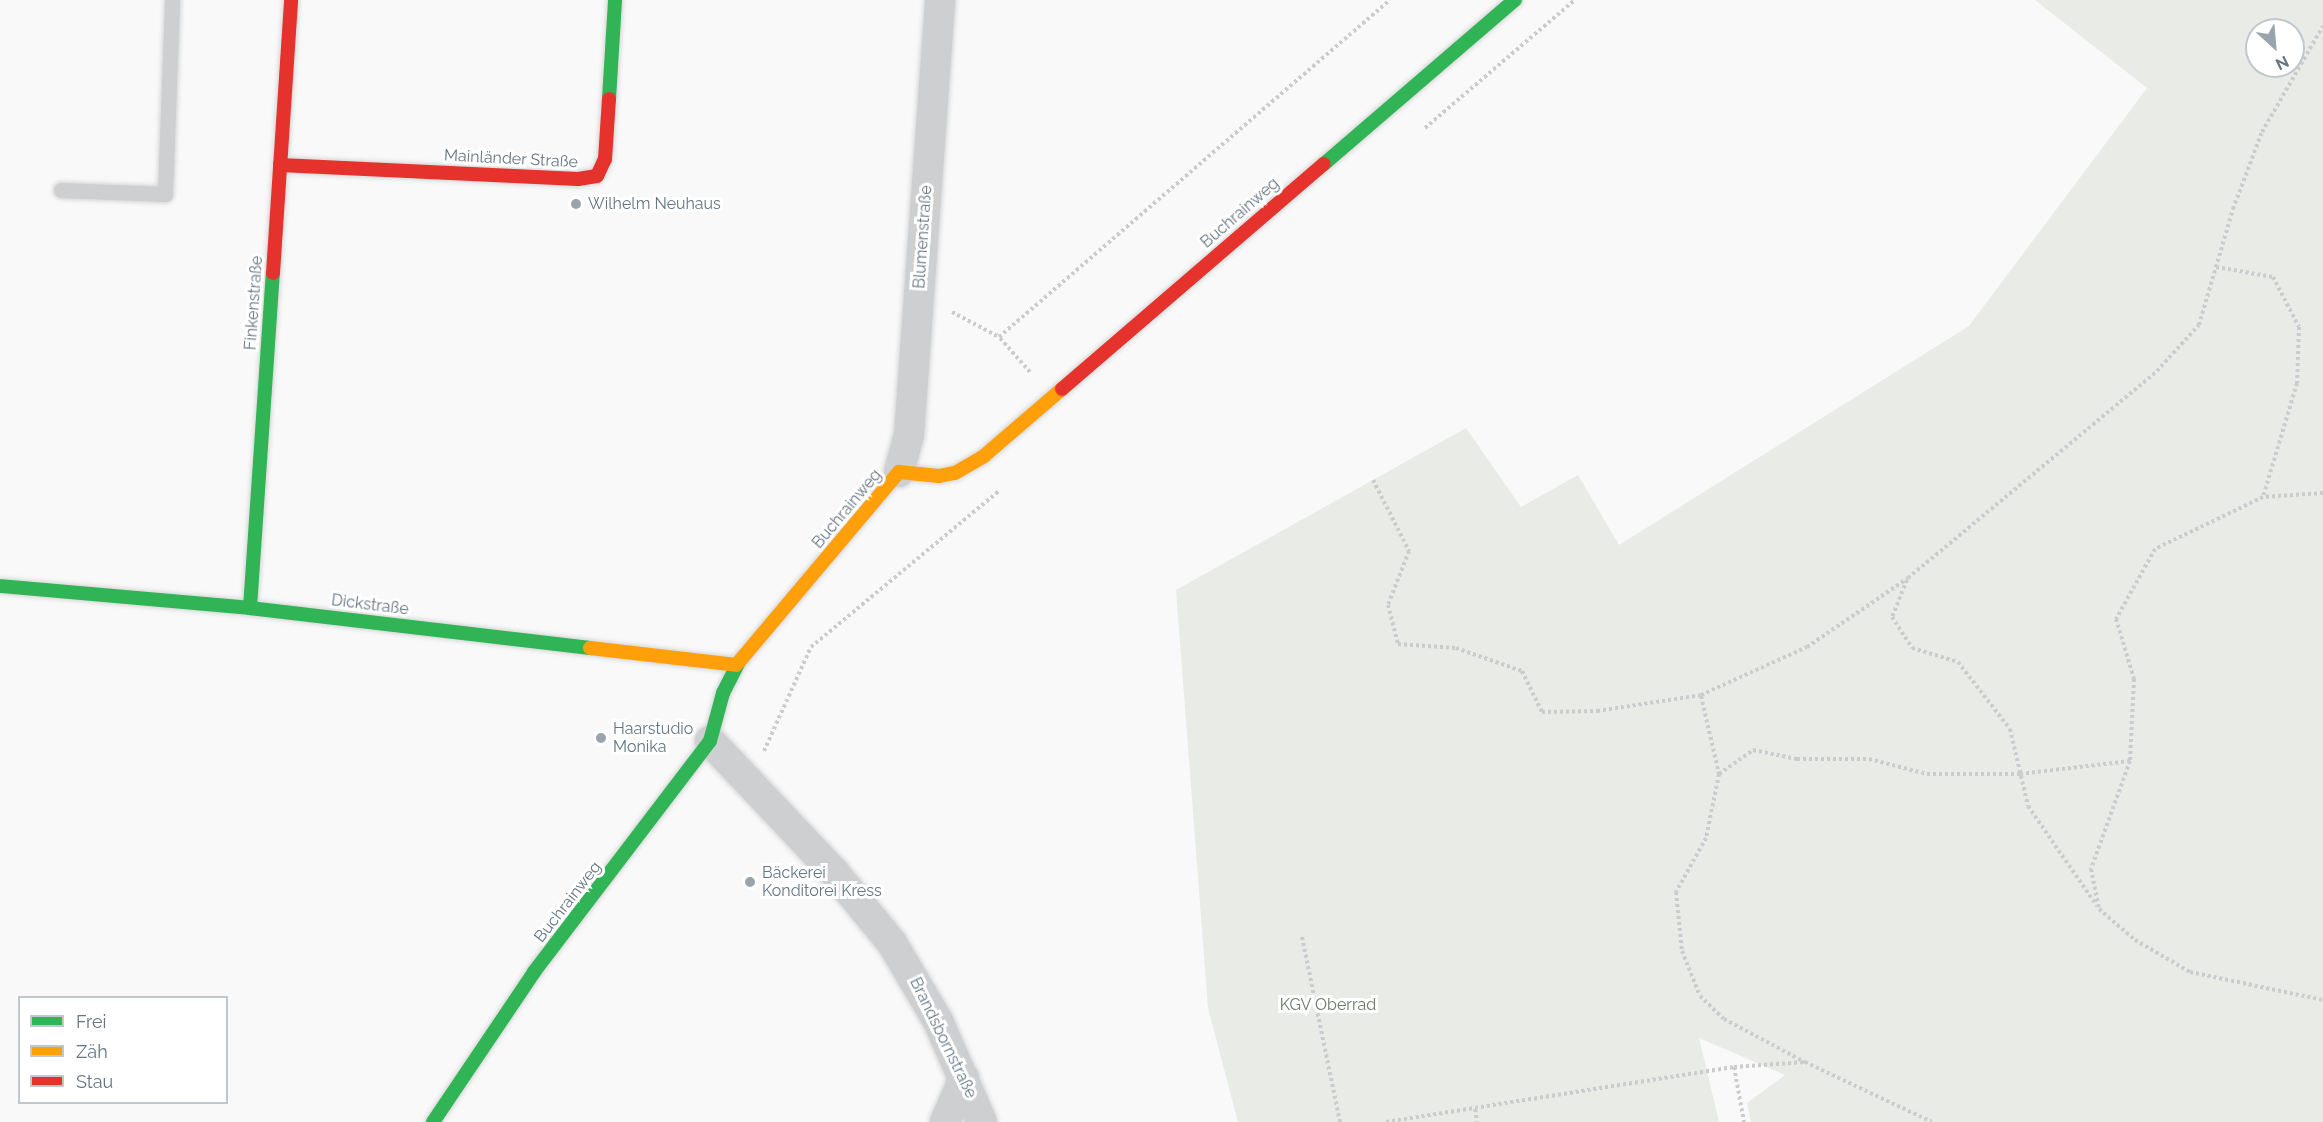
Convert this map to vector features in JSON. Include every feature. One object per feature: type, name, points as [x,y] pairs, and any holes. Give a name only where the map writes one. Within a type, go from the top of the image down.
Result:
[{"type":"street","name":"Finkenstraße","points":[[250,608],[291,0]]},
{"type":"street","name":"Mainländer Straße","points":[[280,165],[578,179],[597,176],[605,159],[615,0]]},
{"type":"street","name":"Blumenstraße","points":[[899,472],[909,435],[940,0]]},
{"type":"street","name":"Buchrainweg","points":[[433,1122],[534,972],[710,741],[736,664],[899,472],[939,476],[969,466],[1515,0]]},
{"type":"street","name":"Dickstraße","points":[[0,585],[250,608],[736,664]]},
{"type":"street","name":"Brandsbornstraße","points":[[710,741],[840,878],[886,935],[926,998],[982,1122]]},
{"type":"street","points":[[945,1122],[964,1078]]},
{"type":"lane","points":[[61,190],[165,194],[172,0]]},
{"type":"path","points":[[999,337],[1390,0]]},
{"type":"path","points":[[1421,132],[1575,0]]},
{"type":"path","points":[[1373,480],[1408,551],[1388,605],[1398,644],[1456,648],[1522,671],[1542,712],[1597,711],[1701,695],[1807,647],[1908,578],[2157,371],[2199,325],[2216,267],[2262,132],[2323,26]]},
{"type":"path","points":[[2216,267],[2273,277],[2300,327],[2297,383],[2263,497]]},
{"type":"path","points":[[919,296],[999,337],[1052,396]]},
{"type":"path","points":[[744,776],[767,748],[811,648],[1005,486]]},
{"type":"path","points":[[2099,909],[2091,869],[2130,761],[2134,679],[2116,619],[2155,549],[2263,497],[2323,493]]},
{"type":"path","points":[[1908,578],[1892,618],[1912,648],[1958,662],[2010,729],[2028,806],[2099,909],[2135,940],[2190,972],[2323,1000]]},
{"type":"path","points":[[1701,695],[1719,774],[1706,838],[1677,892],[1682,951],[1700,996],[1724,1019],[1805,1062],[1932,1122]]},
{"type":"path","points":[[1719,774],[1753,750],[1797,759],[1869,759],[1927,774],[2020,774],[2130,761]]},
{"type":"path","points":[[1302,937],[1340,1122]]},
{"type":"path","points":[[1386,1122],[1734,1067],[1805,1062]]},
{"type":"path","points":[[1734,1067],[1744,1122]]},
{"type":"path","points":[[1475,1109],[1477,1122]]},
{"type":"green space","name":"KGV Oberrad","points":[[2035,0],[2323,0],[2323,1122],[1751,1122],[1747,1103],[1785,1075],[1699,1038],[1719,1122],[1238,1122],[1208,1008],[1176,590],[1466,428],[1521,507],[1578,475],[1619,545],[1969,326],[2147,88]]},
{"type":"traffic: fast","points":[[609,99],[615,0]]},
{"type":"traffic: fast","points":[[1324,164],[1515,0]]},
{"type":"traffic: fast","points":[[250,608],[273,273]]},
{"type":"traffic: fast","points":[[0,586],[250,608],[590,648]]},
{"type":"traffic: fast","points":[[433,1122],[534,972],[710,741],[723,693],[738,663]]},
{"type":"traffic: slow","points":[[738,663],[899,472],[939,476],[955,473],[984,456],[1062,389]]},
{"type":"traffic: slow","points":[[590,648],[736,665]]},
{"type":"traffic: jam","points":[[273,273],[291,0]]},
{"type":"traffic: jam","points":[[280,165],[578,179],[597,176],[605,159],[609,99]]},
{"type":"traffic: jam","points":[[1062,389],[1324,164]]},
{"type":"place","name":"Wilhelm Neuhaus","points":[[576,204]]},
{"type":"place","name":"Haarstudio Monika","points":[[601,738]]},
{"type":"place","name":"Bäckerei Konditorei Kress","points":[[750,882]]}]
